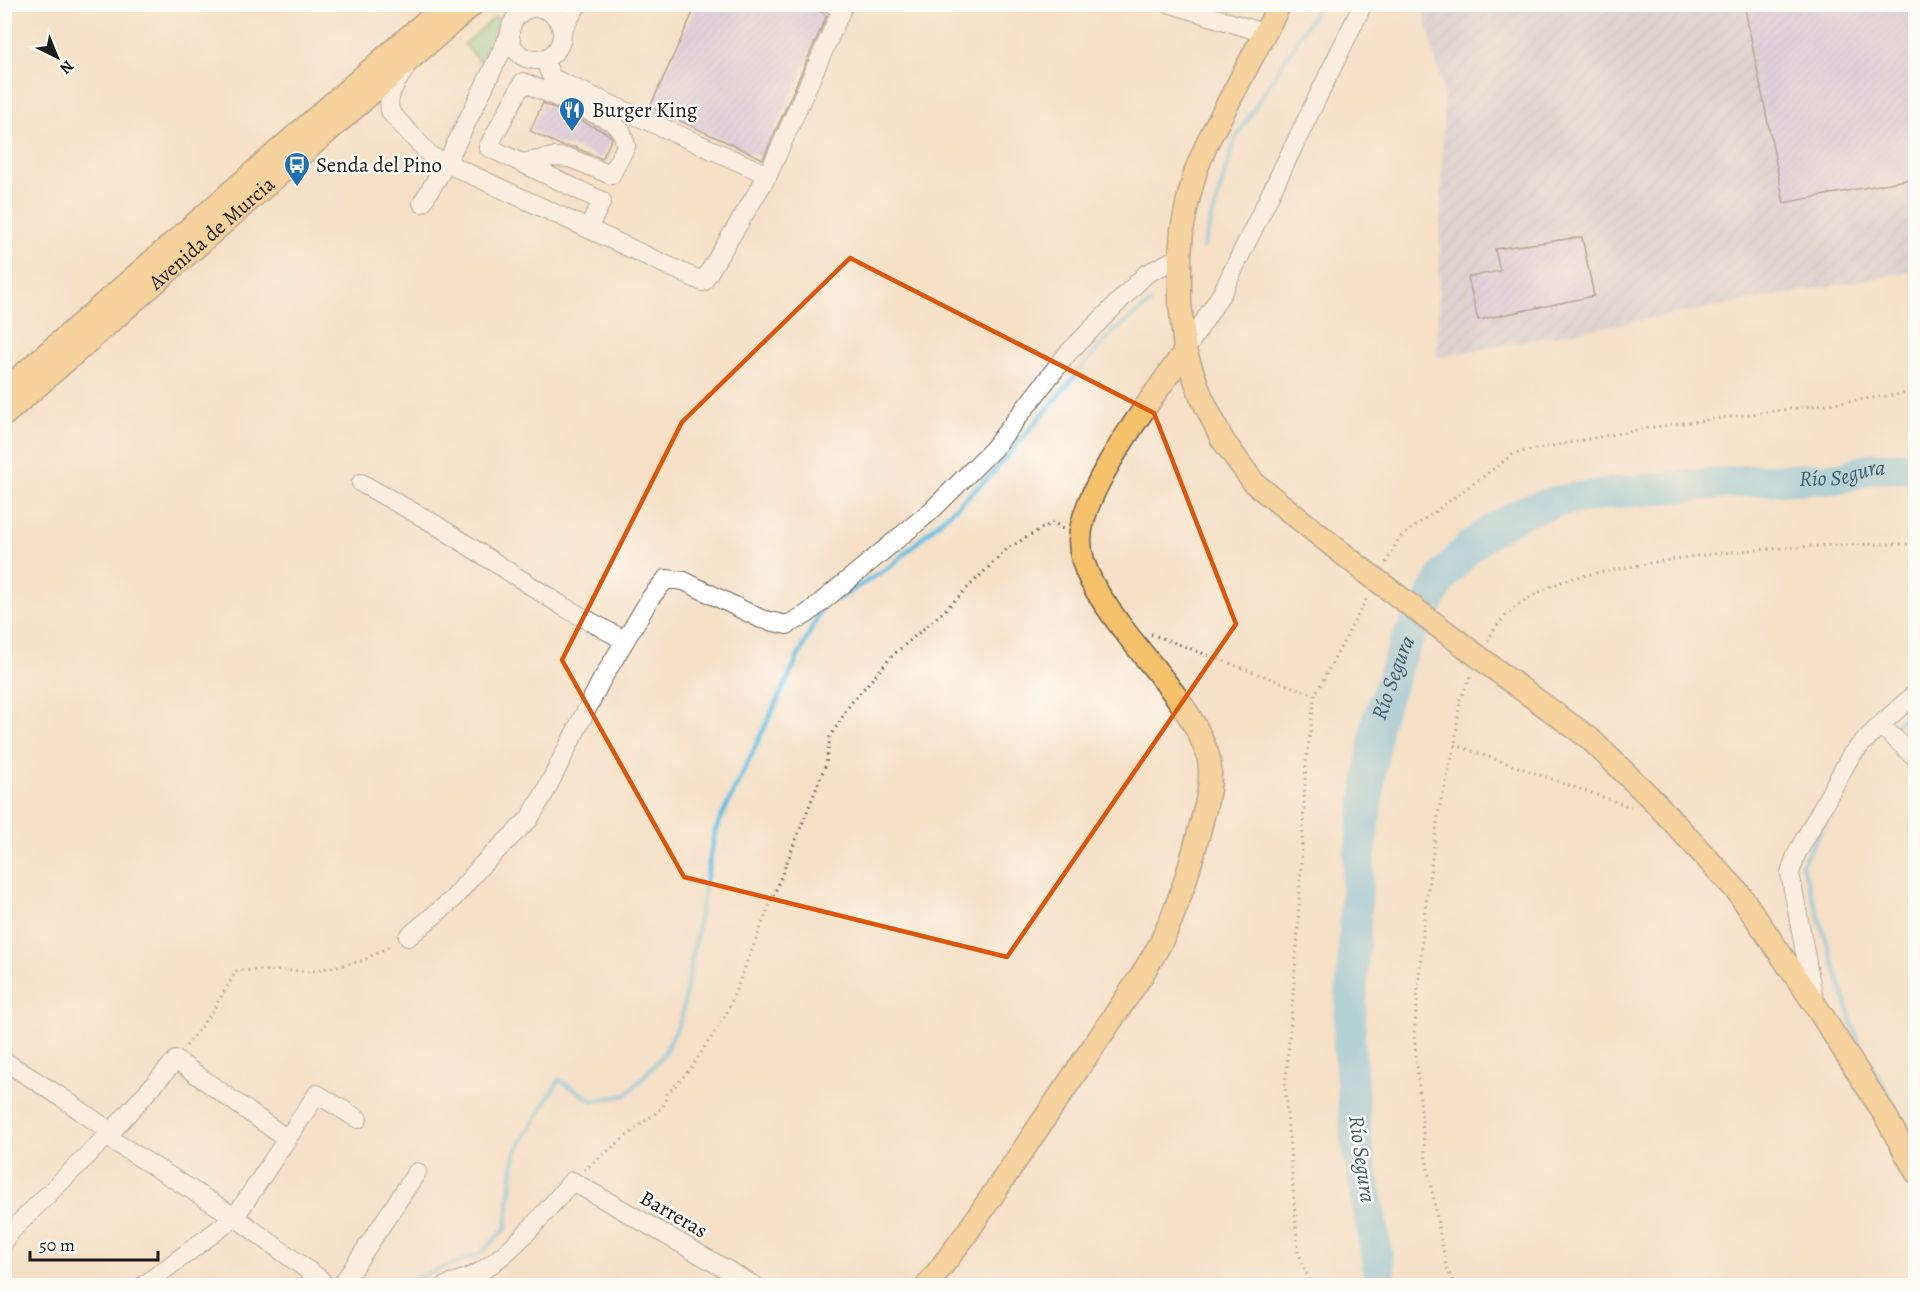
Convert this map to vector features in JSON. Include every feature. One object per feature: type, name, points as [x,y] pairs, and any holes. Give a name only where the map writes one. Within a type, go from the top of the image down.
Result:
[{"type":"main road","name":"Avenida de Murcia","points":[[4,392],[296,148],[446,4]]},
{"type":"main road","name":"Avenida de Murcia","points":[[296,148],[410,61],[473,4]]},
{"type":"main road","points":[[1280,4],[1222,112],[1196,170],[1182,230],[1180,302],[1185,351],[1201,396],[1222,439],[1254,483],[1372,569],[1516,685],[1589,738],[1657,805],[1738,892],[1814,1003],[1885,1115],[1916,1172]]},
{"type":"main road","name":"Avenida de Murcia","points":[[4,415],[234,202]]},
{"type":"main road","points":[[927,1286],[964,1237],[1142,975],[1160,945],[1188,875],[1209,791],[1210,769],[1206,749],[1197,729],[1177,699],[1095,589],[1083,563],[1080,539],[1085,514],[1096,488],[1124,440],[1185,351]]},
{"type":"street","points":[[562,30],[578,4]]},
{"type":"street","points":[[410,61],[392,92],[388,104],[391,112],[431,156],[703,282],[768,176],[842,9],[832,4]]},
{"type":"street","points":[[1171,4],[1264,33]]},
{"type":"street","points":[[1185,351],[1222,293],[1363,4]]},
{"type":"street","points":[[422,203],[446,164],[510,34],[512,23],[517,15],[524,10],[544,6],[555,16],[563,37],[557,51],[536,61],[519,55],[513,48],[510,34]]},
{"type":"street","points":[[544,59],[552,78],[768,176]]},
{"type":"street","points":[[521,163],[553,157],[570,158],[611,176],[626,146],[622,132],[611,121],[523,82],[488,147],[521,163],[602,201],[588,229]]},
{"type":"street","points":[[466,123],[495,134]]},
{"type":"street","points":[[408,937],[452,900],[480,867],[528,819],[544,794],[624,640],[651,597],[666,579],[684,581],[761,619],[787,625],[807,614],[931,511],[994,448],[1067,354],[1146,274],[1180,257]]},
{"type":"street","points":[[361,483],[433,523],[564,607],[624,640]]},
{"type":"street","points":[[1814,1003],[1790,873],[1796,855],[1851,755],[1916,693]]},
{"type":"street","points":[[1880,725],[1916,758]]},
{"type":"street","points":[[4,1242],[12,1230],[111,1132],[176,1060],[287,1139]]},
{"type":"street","points":[[4,1061],[111,1132],[115,1142],[235,1217],[320,1279],[326,1286]]},
{"type":"street","points":[[142,1286],[235,1217],[317,1094],[358,1119]]},
{"type":"street","points":[[341,1286],[417,1172]]},
{"type":"street","points":[[445,1286],[482,1271],[509,1249],[572,1181]]},
{"type":"street","name":"Barreras","points":[[572,1181],[754,1286]]},
{"type":"path","points":[[1372,569],[1399,538],[1515,453],[1647,428],[1916,392]]},
{"type":"path","points":[[572,1181],[663,1107],[667,1094],[691,1068],[726,1015],[826,764],[830,737],[851,703],[893,655],[943,612],[1008,548],[1053,522],[1080,539]]},
{"type":"path","points":[[1487,643],[1491,633],[1517,605],[1562,581],[1668,559],[1794,548],[1916,544]]},
{"type":"path","points":[[1311,1286],[1298,1251],[1285,1088],[1297,946],[1306,763],[1315,695],[1371,590]]},
{"type":"path","points":[[1123,629],[1155,634],[1315,695]]},
{"type":"path","points":[[1455,1286],[1446,1266],[1425,1153],[1414,1035],[1425,909],[1439,809],[1455,745],[1460,699],[1474,671]]},
{"type":"path","points":[[1455,745],[1640,810],[1657,805]]},
{"type":"path","points":[[176,1060],[211,1013],[237,970],[313,971],[362,961],[408,937]]},
{"type":"highlighted area","points":[[850,258],[1154,413],[1236,624],[1007,957],[684,877],[562,660],[682,422]]},
{"type":"shaded area","points":[[1422,5],[1744,5],[1784,202],[1915,178],[1915,271],[1437,357],[1444,95]],"holes":[[[1581,237],[1594,295],[1478,320],[1468,277],[1500,271],[1495,249]]]},
{"type":"green space","points":[[496,16],[501,23],[497,26],[480,62],[464,44]]},
{"type":"building","points":[[697,4],[805,4],[827,15],[763,159],[650,107]]},
{"type":"building","points":[[1744,4],[1916,4],[1916,178],[1784,203]]},
{"type":"building","name":"Burger King","points":[[543,103],[607,133],[612,138],[602,159],[574,147],[562,146],[530,131]]},
{"type":"building","points":[[1582,237],[1594,296],[1478,320],[1468,277],[1500,271],[1495,249]]},
{"type":"waterway","points":[[1203,247],[1235,139],[1320,4]]},
{"type":"waterway","points":[[838,599],[891,566],[989,477],[1111,334],[1150,303]]},
{"type":"waterway","name":"Río Segura","points":[[1382,1286],[1356,1137],[1349,1041],[1358,870],[1377,722],[1404,646],[1443,576],[1468,548],[1493,529],[1525,511],[1558,501],[1611,493],[1759,480],[1840,478],[1872,468],[1916,467]]},
{"type":"waterway","points":[[395,1286],[480,1254],[506,1228],[515,1153],[559,1080],[593,1101],[626,1095],[662,1057],[681,1020],[715,831],[820,611]]},
{"type":"waterway","points":[[1889,730],[1916,709]]},
{"type":"waterway","points":[[1864,752],[1802,864],[1859,1044],[1916,1142]]},
{"type":"place","name":"Burger King","points":[[572,133]]},
{"type":"place","name":"Senda del Pino","points":[[297,188]]}]
